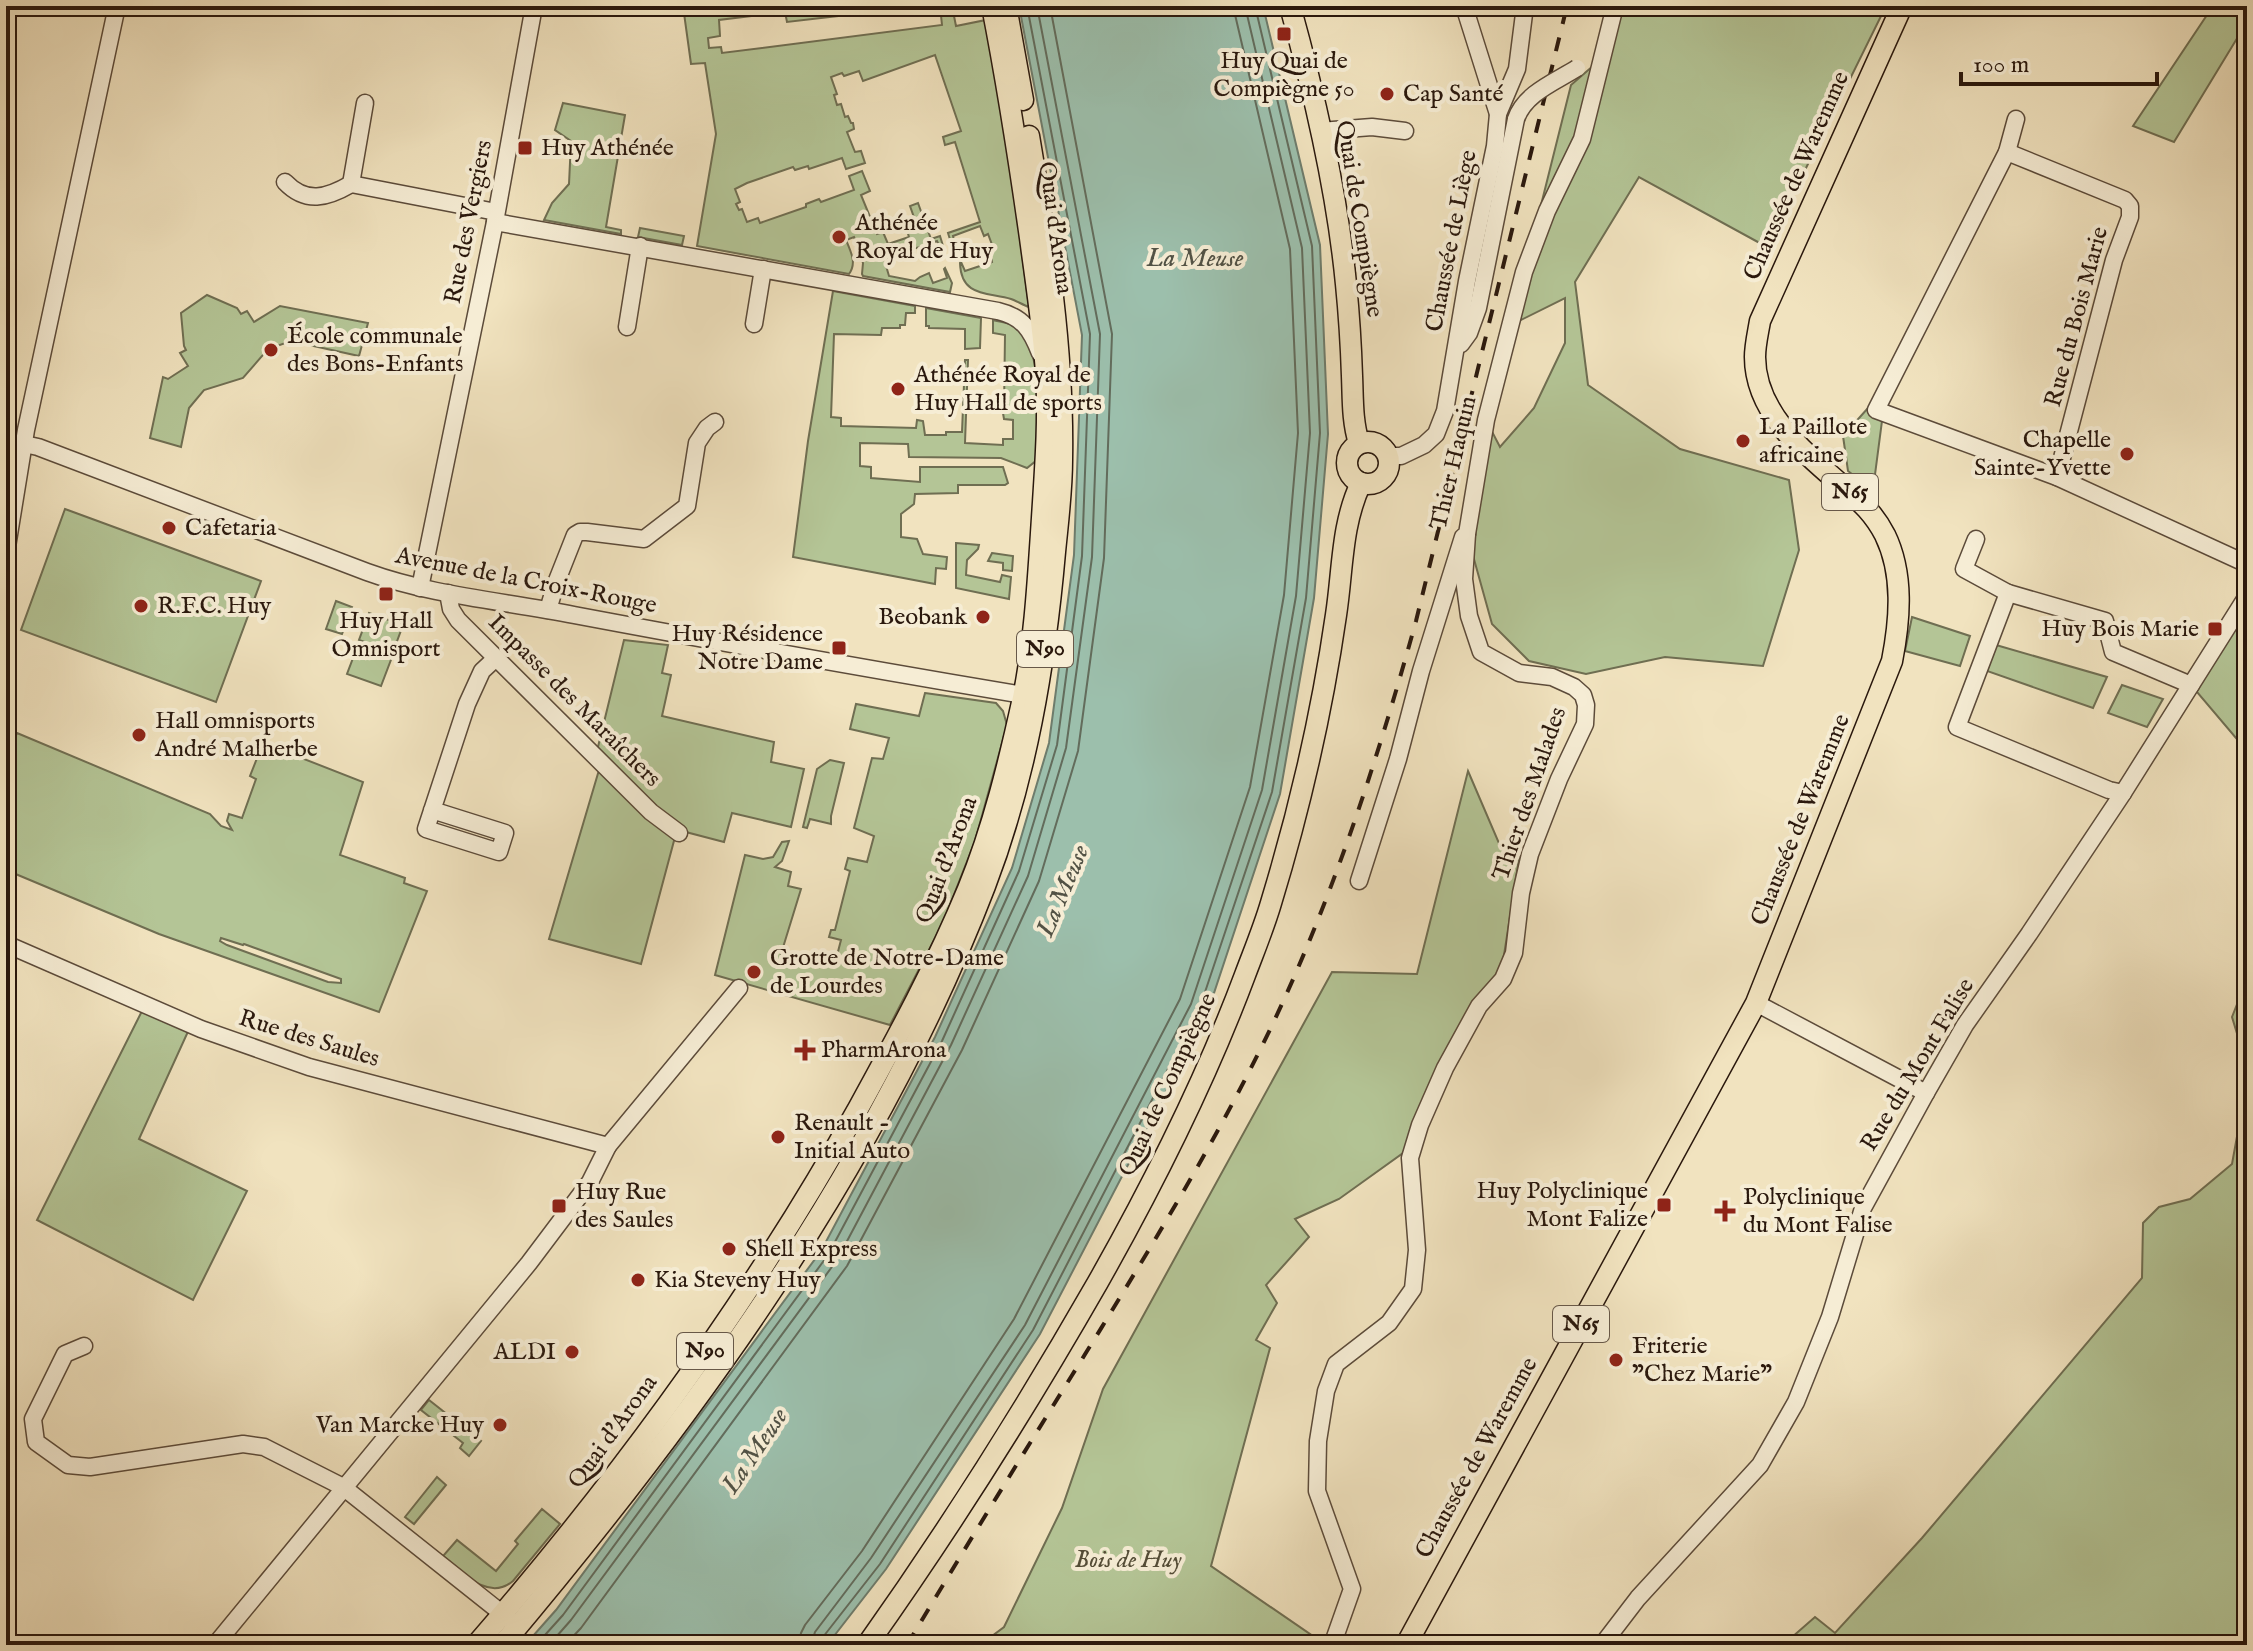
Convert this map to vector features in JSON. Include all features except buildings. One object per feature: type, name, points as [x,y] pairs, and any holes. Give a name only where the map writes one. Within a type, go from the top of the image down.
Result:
[{"type":"main road","name":"Quai d'Arona","points":[[476,1645],[511,1620],[664,1443],[801,1245],[897,1079],[950,970],[986,884],[1021,770],[1030,696],[1046,473],[1045,367],[1040,314],[1018,150],[992,6]]},
{"type":"main road","name":"Quai d'Arona","points":[[1006,6],[1053,294],[1059,366],[1062,473],[1051,598],[1030,696]]},
{"type":"main road","name":"Quai de Compiègne","points":[[1290,6],[1337,216],[1346,281],[1354,428],[1359,443]]},
{"type":"main road","name":"Chaussée de Waremme","points":[[1406,1645],[1756,1003],[1892,661],[1899,605],[1894,561],[1885,536],[1864,504],[1793,439],[1768,407],[1759,384],[1755,358],[1760,321],[1902,6]]},
{"type":"main road","points":[[1359,443],[1377,443],[1385,448],[1389,456],[1387,475],[1380,481],[1361,483],[1352,478],[1347,469],[1351,450],[1359,443]]},
{"type":"main road","name":"Quai de Compiègne","points":[[867,1645],[943,1535],[1053,1360],[1143,1200],[1219,1044],[1270,908],[1298,811],[1334,630],[1346,527],[1361,483]]},
{"type":"main road","name":"Quai d'Arona","points":[[502,1645],[511,1620]]},
{"type":"street","points":[[6,553],[24,444],[117,6]]},
{"type":"street","name":"Rue des Vergiers","points":[[420,588],[496,217],[534,6]]},
{"type":"street","name":"Chaussée de Liège","points":[[1389,456],[1414,451],[1436,434],[1445,411],[1467,281],[1495,146],[1498,114],[1464,6]]},
{"type":"street","points":[[1498,114],[1517,69],[1525,6]]},
{"type":"street","name":"Thier Haquin","points":[[1359,881],[1398,759],[1450,576],[1463,537],[1467,534],[1486,420],[1524,272],[1547,211],[1582,139],[1615,6]]},
{"type":"street","points":[[1456,352],[1469,333],[1478,308],[1519,109],[1526,100],[1577,68],[1601,59]]},
{"type":"street","points":[[351,184],[365,103]]},
{"type":"street","points":[[2016,119],[2007,152],[1876,410],[2057,477],[2247,564]]},
{"type":"street","points":[[1320,131],[1372,127],[1405,131]]},
{"type":"street","name":"Rue du Bois Marie","points":[[2007,152],[2125,200],[2130,206],[2130,217],[2114,260],[2057,477]]},
{"type":"street","points":[[285,182],[295,192],[320,197],[331,195],[351,184],[640,246],[1012,315],[1034,337],[1045,367]]},
{"type":"street","points":[[627,327],[640,246]]},
{"type":"street","points":[[754,324],[763,269]]},
{"type":"street","points":[[548,610],[575,535],[587,532],[644,539],[684,510],[689,501],[697,443],[715,422]]},
{"type":"street","name":"Avenue de la Croix-Rouge","points":[[24,444],[332,559],[420,588],[1030,696]]},
{"type":"street","name":"Thier des Malades","points":[[1334,1645],[1352,1589],[1317,1491],[1318,1441],[1326,1391],[1336,1364],[1389,1323],[1413,1289],[1417,1250],[1410,1158],[1445,1068],[1479,1006],[1503,979],[1514,953],[1521,893],[1530,854],[1559,779],[1585,724],[1586,705],[1583,695],[1574,687],[1552,677],[1519,673],[1481,652],[1469,616],[1464,579],[1467,534]]},
{"type":"street","points":[[1976,539],[1964,569],[2008,593],[2105,621],[2113,652],[2191,685]]},
{"type":"street","name":"Impasse des Maraîchers","points":[[448,593],[451,609],[458,620],[651,812],[679,833]]},
{"type":"street","points":[[2008,593],[1957,727],[2123,793]]},
{"type":"street","name":"Rue du Mont Falise","points":[[1602,1645],[1638,1598],[1760,1465],[1796,1402],[1828,1322],[1863,1208],[1926,1093],[1965,1025],[2123,793],[2247,596]]},
{"type":"street","points":[[432,810],[467,704],[482,671],[496,658]]},
{"type":"street","name":"Rue des Saules","points":[[6,944],[201,1029],[309,1067],[608,1146]]},
{"type":"street","points":[[215,1645],[529,1263],[590,1182],[608,1146],[739,988]]},
{"type":"street","points":[[1756,1003],[1926,1093]]},
{"type":"street","points":[[84,1346],[65,1354],[33,1419],[36,1442],[68,1465],[90,1467],[243,1444],[264,1447],[343,1487],[511,1620]]},
{"type":"green space","points":[[683,6],[805,6],[806,11],[854,6],[855,14],[787,22],[785,12],[719,20],[720,36],[708,38],[709,48],[721,47],[722,53],[942,25],[940,6],[952,6],[956,26],[986,20],[993,33],[1029,307],[1011,299],[978,292],[965,282],[962,274],[961,262],[965,271],[992,262],[990,252],[994,250],[988,234],[984,236],[980,226],[953,236],[955,245],[952,246],[948,233],[980,222],[955,142],[945,145],[943,137],[961,131],[935,55],[863,81],[859,71],[831,77],[837,105],[841,104],[845,117],[848,116],[853,123],[854,129],[847,132],[855,152],[861,151],[865,163],[846,169],[842,158],[809,169],[808,166],[795,170],[793,167],[735,189],[740,202],[736,204],[739,210],[742,209],[747,222],[758,218],[760,223],[806,207],[806,204],[819,199],[821,202],[854,190],[849,176],[862,171],[870,191],[861,195],[877,234],[883,232],[888,244],[909,237],[906,227],[916,223],[910,206],[918,203],[931,239],[940,236],[944,249],[941,250],[937,241],[884,259],[889,276],[915,281],[929,273],[933,283],[947,278],[945,268],[952,283],[950,292],[863,276],[863,263],[854,237],[846,240],[853,262],[849,274],[697,246],[716,134],[705,63],[691,64]]},
{"type":"green space","points":[[1615,6],[1886,6],[1767,247],[1639,177],[1575,282],[1588,385],[1680,449],[1789,480],[1799,550],[1763,666],[1665,657],[1586,674],[1529,661],[1492,624],[1467,534],[1486,420],[1500,447],[1534,408],[1565,343],[1565,298],[1511,325],[1571,85],[1601,59]]},
{"type":"green space","points":[[2213,6],[2247,6],[2247,22],[2174,142],[2133,126]]},
{"type":"green space","points":[[563,103],[625,115],[606,227],[621,230],[621,234],[544,220],[552,203],[569,184],[571,141],[555,130]]},
{"type":"green space","points":[[640,228],[684,236],[682,245],[638,237]]},
{"type":"green space","points":[[833,291],[915,306],[915,313],[906,313],[905,325],[882,328],[881,335],[834,334],[831,417],[841,418],[841,426],[916,428],[917,420],[923,421],[925,435],[962,432],[965,360],[968,360],[965,443],[1003,445],[1003,439],[1013,439],[1013,420],[1004,419],[1003,413],[993,413],[993,408],[1004,408],[1005,335],[993,333],[993,320],[1017,327],[1026,337],[1032,352],[1038,389],[1037,460],[1027,468],[1001,458],[909,457],[908,444],[860,443],[860,466],[871,467],[871,478],[920,482],[920,467],[1003,467],[1008,483],[1005,485],[958,485],[958,493],[915,494],[914,504],[901,514],[901,537],[917,539],[923,554],[947,557],[946,569],[936,568],[935,584],[793,557],[808,441]]},
{"type":"green space","points":[[207,295],[237,308],[241,314],[247,311],[254,322],[280,306],[368,323],[359,356],[291,341],[268,349],[243,378],[204,390],[189,408],[181,447],[150,438],[163,377],[168,379],[188,366],[180,353],[186,350],[181,313]]},
{"type":"green space","points":[[926,308],[981,318],[980,348],[965,349],[965,329],[926,326]]},
{"type":"green space","points":[[1868,408],[1882,421],[1873,490],[1848,471],[1843,436]]},
{"type":"green space","name":"R.F.C. Huy","points":[[65,509],[261,581],[216,702],[21,630]]},
{"type":"green space","points":[[956,543],[979,545],[967,560],[966,575],[1000,582],[1002,575],[1011,577],[1009,599],[956,588]]},
{"type":"green space","points":[[992,553],[1013,556],[1012,571],[1003,570],[1003,563],[988,561]]},
{"type":"green space","points":[[336,601],[352,607],[342,634],[326,629]]},
{"type":"green space","points":[[2239,608],[2247,614],[2247,751],[2191,685]]},
{"type":"green space","points":[[369,613],[403,625],[393,652],[359,640]]},
{"type":"green space","points":[[1912,617],[1970,636],[1960,666],[1905,651]]},
{"type":"green space","points":[[624,640],[668,645],[662,673],[671,675],[662,716],[774,742],[771,762],[804,769],[791,827],[732,813],[724,842],[682,831],[597,751]]},
{"type":"green space","points":[[358,645],[392,657],[381,686],[347,674]]},
{"type":"green space","points":[[1996,645],[2107,677],[2093,708],[1987,671]]},
{"type":"green space","points":[[2122,685],[2163,699],[2147,727],[2108,713]]},
{"type":"green space","points":[[925,693],[996,703],[1003,711],[1007,725],[975,841],[942,925],[890,1025],[715,975],[745,855],[763,859],[773,857],[782,842],[789,841],[782,861],[775,867],[791,872],[788,886],[801,889],[781,954],[834,967],[841,940],[829,937],[831,930],[835,930],[850,871],[845,869],[848,858],[867,862],[874,836],[854,828],[872,758],[883,759],[889,738],[850,729],[856,704],[919,716]]},
{"type":"green space","points":[[17,733],[210,814],[221,826],[232,830],[227,821],[229,814],[242,818],[256,779],[250,776],[263,743],[363,782],[340,855],[405,878],[404,883],[427,891],[379,1012],[159,934],[6,870],[6,758]],"holes":[[[221,938],[341,979],[341,983],[328,982],[220,941]]]},
{"type":"green space","points":[[830,760],[844,763],[831,824],[810,819],[807,828],[803,827],[817,769]]},
{"type":"green space","points":[[599,770],[675,837],[641,964],[549,939]]},
{"type":"green space","name":"Bois de Huy","points":[[1468,771],[1501,848],[1521,846],[1502,968],[1403,1153],[1339,1199],[1295,1219],[1309,1237],[1266,1285],[1277,1303],[1256,1340],[1270,1348],[1211,1566],[1323,1643],[980,1645],[1004,1627],[1062,1508],[1103,1389],[1332,972],[1417,974]]},
{"type":"green space","points":[[2247,979],[2247,1645],[1783,1645],[1815,1617],[1835,1633],[1922,1538],[2142,1278],[2143,1223],[2159,1207],[2190,1199],[2232,1164],[2240,1120],[2242,1050],[2232,1017]]},
{"type":"green space","points":[[145,1005],[191,1025],[139,1139],[247,1191],[193,1300],[37,1220]]},
{"type":"green space","points":[[429,1400],[481,1441],[469,1456],[460,1448],[463,1443],[421,1410]]},
{"type":"green space","points":[[437,1477],[446,1485],[414,1524],[405,1517]]},
{"type":"green space","points":[[542,1509],[560,1524],[513,1581],[504,1587],[485,1587],[443,1556],[457,1540],[496,1571],[518,1544],[515,1541]]},
{"type":"water","name":"La Meuse","points":[[1019,6],[1263,6],[1320,245],[1328,434],[1314,598],[1280,794],[1208,1011],[1040,1334],[886,1569],[827,1645],[525,1645],[556,1610],[821,1251],[935,1037],[1012,868],[1049,743],[1074,555],[1082,335]]},
{"type":"railway","points":[[907,1645],[1190,1180],[1255,1060],[1317,922],[1371,773],[1416,621],[1567,6]]},
{"type":"place","name":"Huy Quai de Compiègne 50","points":[[1284,34]]},
{"type":"place","name":"Cap Santé","points":[[1387,94]]},
{"type":"place","name":"Huy Athénée","points":[[525,148]]},
{"type":"place","name":"Athénée Royal de Huy","points":[[839,237]]},
{"type":"place","name":"École communale des Bons-Enfants","points":[[271,350]]},
{"type":"place","name":"Athénée Royal de Huy Hall de sports","points":[[898,389]]},
{"type":"place","name":"La Paillote africaine","points":[[1743,441]]},
{"type":"place","name":"Chapelle Sainte-Yvette","points":[[2127,454]]},
{"type":"place","name":"Cafetaria","points":[[169,528]]},
{"type":"place","name":"Huy Hall Omnisport","points":[[386,594]]},
{"type":"place","name":"R.F.C. Huy","points":[[141,606]]},
{"type":"place","name":"Beobank","points":[[983,617]]},
{"type":"place","name":"Huy Bois Marie","points":[[2215,629]]},
{"type":"place","name":"Huy Résidence Notre Dame","points":[[839,648]]},
{"type":"place","name":"Hall omnisports André Malherbe","points":[[139,735]]},
{"type":"place","name":"Grotte de Notre-Dame de Lourdes","points":[[754,972]]},
{"type":"place","name":"PharmArona","points":[[805,1050]]},
{"type":"place","name":"Renault - Initial Auto","points":[[778,1137]]},
{"type":"place","name":"Huy Polyclinique Mont Falize","points":[[1664,1205]]},
{"type":"place","name":"Huy Rue des Saules","points":[[559,1206]]},
{"type":"place","name":"Polyclinique du Mont Falise","points":[[1725,1211]]},
{"type":"place","name":"Shell Express","points":[[729,1249]]},
{"type":"place","name":"Kia Steveny Huy","points":[[638,1280]]},
{"type":"place","name":"ALDI","points":[[572,1352]]},
{"type":"place","name":"Friterie \"Chez Marie\"","points":[[1616,1360]]},
{"type":"place","name":"Van Marcke Huy","points":[[500,1425]]}]
